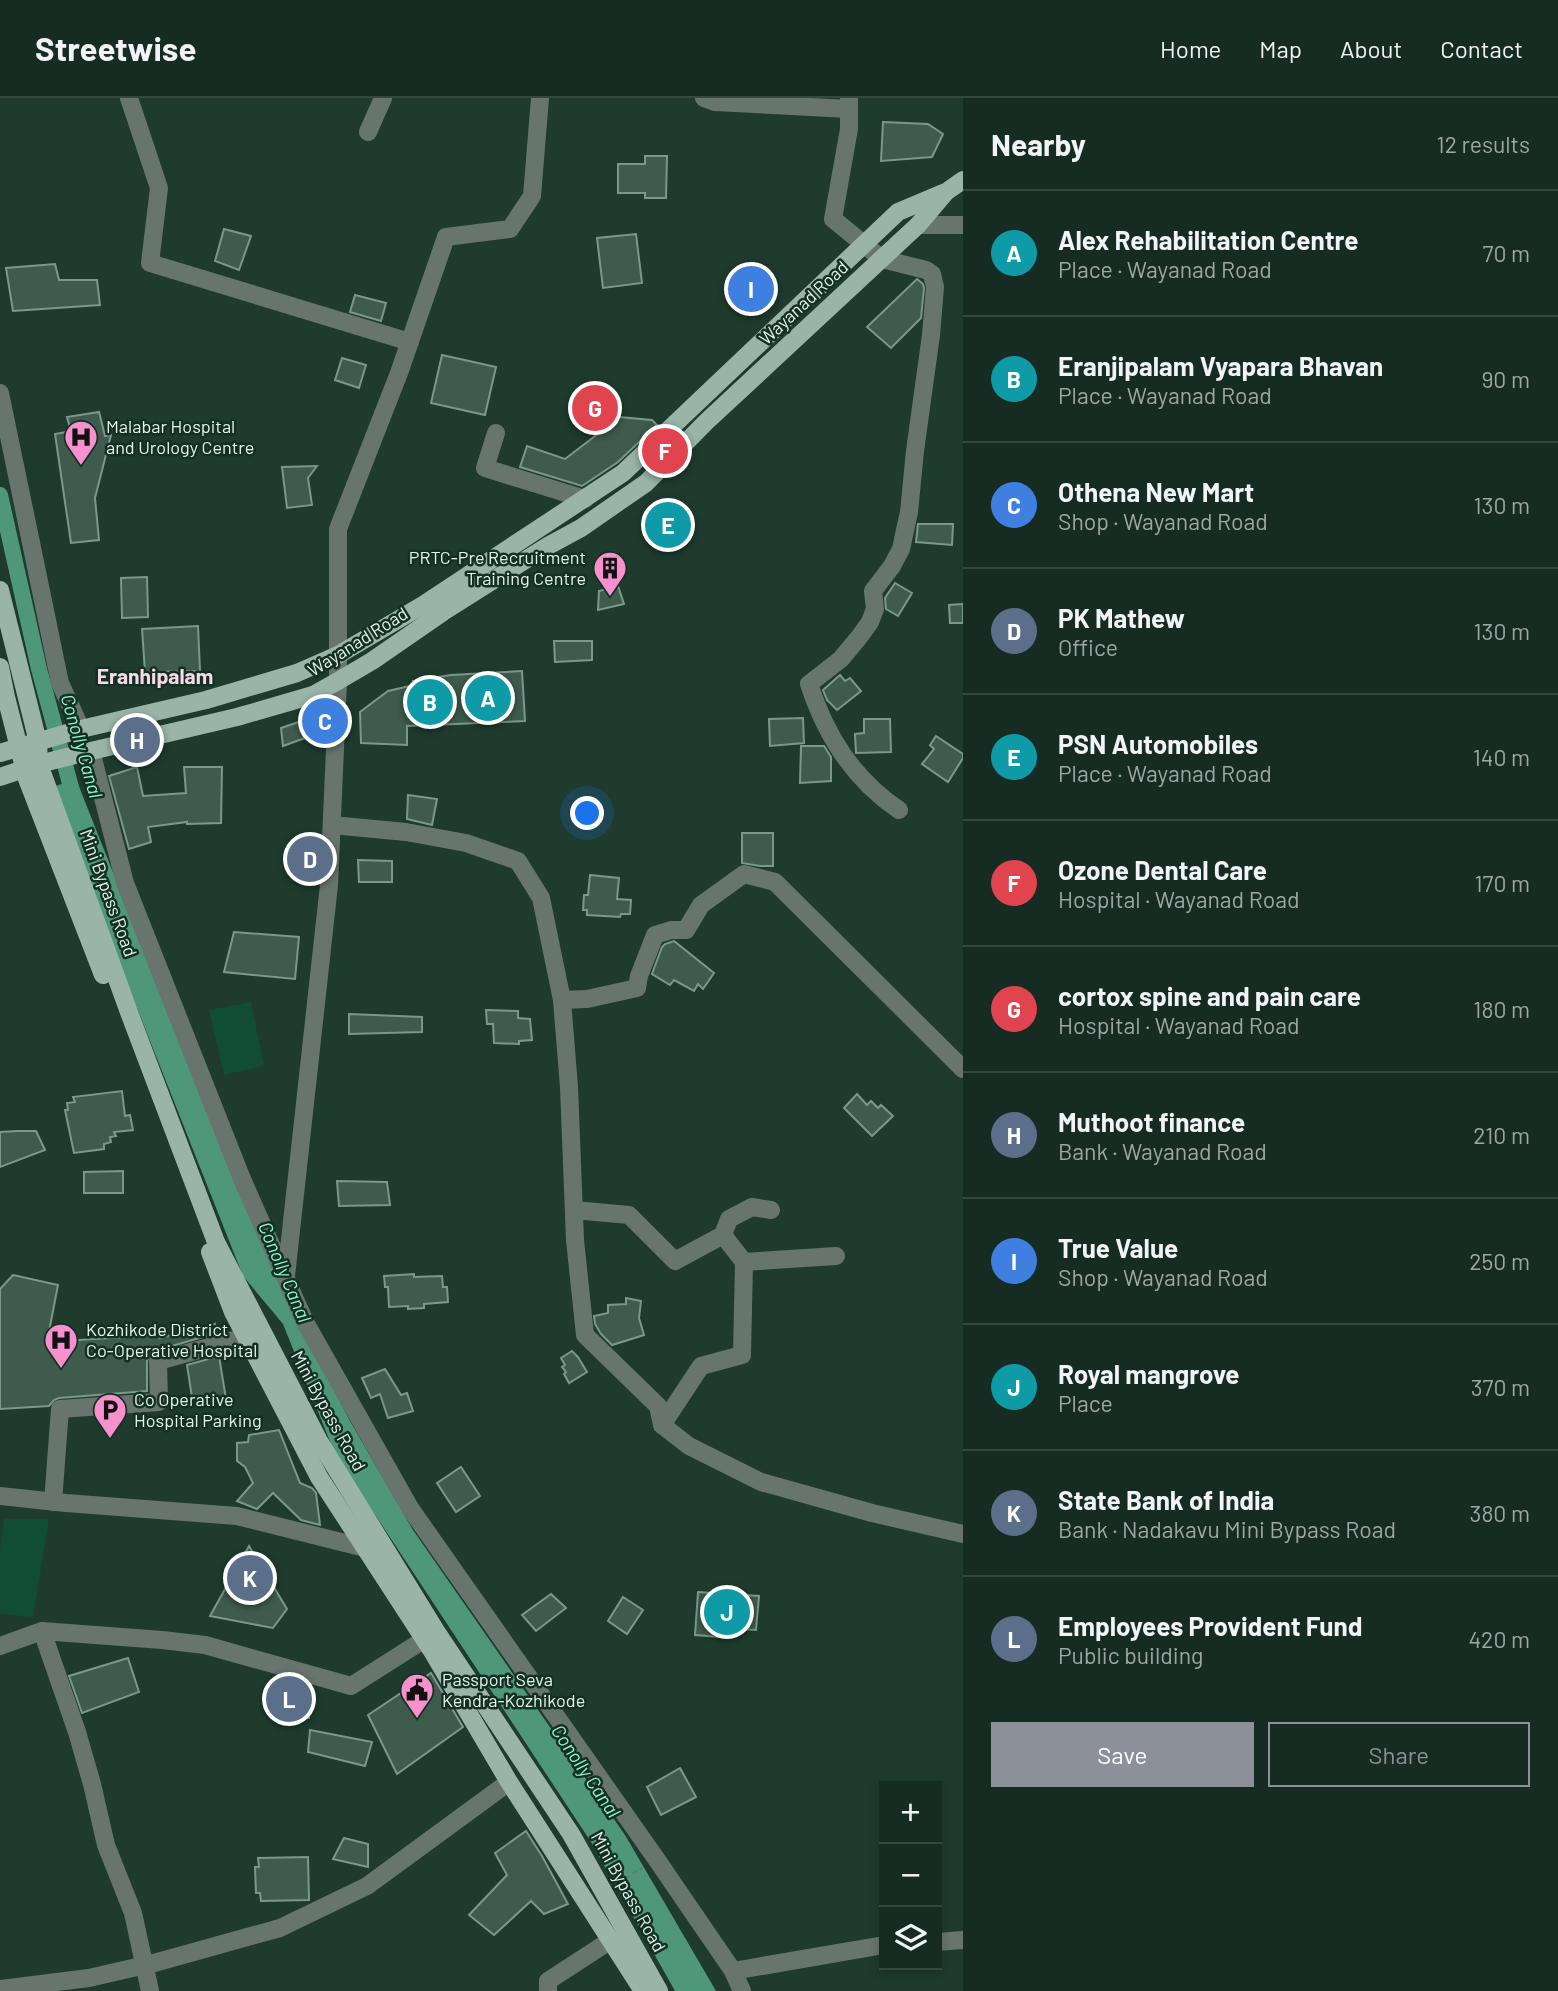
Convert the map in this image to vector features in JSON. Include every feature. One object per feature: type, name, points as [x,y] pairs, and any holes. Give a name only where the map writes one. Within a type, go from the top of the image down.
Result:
[{"type":"main road","name":"Wayanad Road","points":[[0,753],[81,729],[206,700],[298,673],[338,655],[423,605],[623,473],[898,212],[946,192],[963,180]]},
{"type":"main road","name":"Wayanad Road","points":[[0,777],[313,695],[372,661],[443,612],[581,528],[646,483],[706,422],[918,225],[946,192]]},
{"type":"main road","points":[[0,590],[38,742],[32,767]]},
{"type":"main road","points":[[0,667],[18,747],[32,767]]},
{"type":"main road","name":"Mini Bypass Road","points":[[32,767],[233,1312],[319,1477],[425,1639],[509,1782],[643,1991]]},
{"type":"main road","name":"Mini Bypass Road","points":[[32,767],[216,1242],[319,1441],[436,1631],[571,1834],[659,1991]]},
{"type":"street","points":[[129,98],[159,188],[150,262],[410,342]]},
{"type":"street","points":[[368,132],[383,98]]},
{"type":"street","points":[[286,1279],[329,885],[338,681],[338,529],[410,342],[446,237],[510,229],[532,197],[540,98]]},
{"type":"street","points":[[704,98],[715,102],[849,104],[849,129],[833,219],[882,259],[926,270],[932,274],[935,287],[931,335],[909,512],[901,548],[892,566],[873,591],[875,609],[870,622],[841,659],[809,684],[838,749],[880,797],[899,810]]},
{"type":"street","points":[[918,225],[963,225]]},
{"type":"street","points":[[0,393],[60,683],[81,729]]},
{"type":"street","points":[[496,433],[485,468],[585,499]]},
{"type":"street","points":[[91,751],[125,883],[237,1167],[305,1322],[410,1508],[657,1860],[733,1971],[742,1991]]},
{"type":"street","points":[[332,825],[406,832],[454,841],[518,861],[541,898],[562,1000],[574,1210],[585,1335],[659,1406],[662,1424],[689,1446],[761,1482],[872,1513],[963,1534]]},
{"type":"street","points":[[562,1000],[587,999],[637,988],[655,935],[671,930],[686,930],[701,905],[744,874],[775,882],[963,1069]]},
{"type":"street","points":[[574,1210],[629,1215],[675,1261],[723,1235],[729,1219],[752,1207],[771,1210]]},
{"type":"street","points":[[662,1424],[701,1366],[742,1355],[744,1262],[723,1235]]},
{"type":"street","points":[[744,1262],[836,1256]]},
{"type":"street","points":[[53,1502],[60,1409],[159,1402],[158,1361],[246,1337]]},
{"type":"street","points":[[0,1496],[237,1516],[365,1548]]},
{"type":"street","points":[[0,1646],[42,1631],[162,1640],[205,1645],[351,1686],[425,1639]]},
{"type":"street","points":[[42,1631],[92,1784],[106,1845],[133,1913],[150,1991]]},
{"type":"street","points":[[0,1989],[89,1978],[280,1928],[367,1886],[509,1782]]},
{"type":"street","points":[[548,1991],[548,1981],[611,1940]]},
{"type":"street","points":[[942,1942],[963,1940]]},
{"type":"street","points":[[733,1971],[879,1946]]},
{"type":"path","points":[[615,1885],[644,1866]]},
{"type":"shaded area","points":[[76,779],[187,1059],[289,1303],[350,1421],[413,1530],[625,1835],[716,1991],[675,1991],[591,1842],[335,1454],[283,1324],[243,1276],[50,788]]},
{"type":"shaded area","points":[[251,1002],[264,1066],[224,1075],[209,1010]]},
{"type":"shaded area","points":[[4,1519],[49,1519],[33,1617],[0,1614],[0,1550]]},
{"type":"building","points":[[883,122],[928,124],[943,134],[932,157],[881,161]]},
{"type":"building","points":[[645,156],[667,156],[666,198],[645,198],[645,193],[618,193],[618,164],[645,164]]},
{"type":"building","points":[[224,229],[251,236],[239,270],[215,261]]},
{"type":"building","points":[[636,234],[642,283],[603,288],[597,238]]},
{"type":"building","points":[[55,264],[59,280],[97,280],[100,305],[13,311],[6,268]]},
{"type":"building","points":[[917,279],[924,288],[921,318],[891,348],[867,327]]},
{"type":"building","points":[[355,295],[386,303],[381,321],[350,312]]},
{"type":"building","points":[[442,355],[496,367],[485,415],[431,403]]},
{"type":"building","points":[[342,358],[366,365],[359,388],[335,380]]},
{"type":"building","points":[[597,389],[619,417],[652,420],[657,425],[618,462],[582,486],[520,467],[527,446],[565,459],[599,433],[576,404]]},
{"type":"building","points":[[99,412],[105,436],[111,435],[95,498],[99,540],[71,543],[55,434],[71,431],[67,417]]},
{"type":"building","points":[[317,466],[308,478],[312,505],[287,508],[282,467]]},
{"type":"building","points":[[679,509],[688,519],[656,544],[647,531]]},
{"type":"building","points":[[918,524],[953,524],[952,545],[916,542]]},
{"type":"building","points":[[147,577],[148,617],[122,618],[121,578]]},
{"type":"building","points":[[895,583],[912,593],[898,616],[886,609],[885,598]]},
{"type":"building","name":"PRTC-Pre Recruitment Training Centre","points":[[618,586],[624,604],[598,610],[599,591]]},
{"type":"building","points":[[963,604],[963,623],[950,623],[949,605]]},
{"type":"building","points":[[198,626],[200,671],[145,672],[142,629]]},
{"type":"building","points":[[554,641],[592,641],[592,660],[555,662]]},
{"type":"building","points":[[522,671],[525,721],[407,726],[407,745],[361,743],[360,712],[388,691],[414,685],[413,681],[451,675]]},
{"type":"building","points":[[840,675],[845,681],[850,678],[861,691],[837,710],[827,700],[823,690]]},
{"type":"building","points":[[325,713],[324,731],[283,746],[281,728]]},
{"type":"building","points":[[803,718],[804,743],[770,746],[769,719]]},
{"type":"building","points":[[864,719],[890,719],[891,752],[856,753],[855,734],[864,733]]},
{"type":"building","points":[[936,736],[963,754],[948,782],[922,764],[934,749],[930,745]]},
{"type":"building","points":[[801,746],[824,746],[831,757],[831,781],[800,783]]},
{"type":"building","points":[[137,767],[143,796],[186,793],[184,767],[222,767],[221,823],[187,822],[148,827],[151,842],[129,849],[109,776]]},
{"type":"building","points":[[408,795],[437,799],[432,825],[407,819]]},
{"type":"building","points":[[742,833],[773,833],[773,866],[742,863]]},
{"type":"building","points":[[358,860],[392,861],[392,882],[359,882]]},
{"type":"building","points":[[590,875],[619,878],[617,899],[631,900],[630,914],[621,914],[620,917],[587,915],[587,910],[583,910],[584,895],[588,895]]},
{"type":"building","points":[[234,932],[299,937],[295,979],[224,972]]},
{"type":"building","points":[[674,941],[714,973],[703,989],[698,984],[694,991],[674,980],[670,985],[652,974],[662,947]]},
{"type":"building","points":[[486,1010],[518,1011],[518,1018],[530,1019],[532,1040],[519,1041],[519,1044],[494,1043],[493,1024],[487,1024]]},
{"type":"building","points":[[349,1014],[422,1017],[422,1032],[349,1034]]},
{"type":"building","points":[[122,1091],[125,1116],[130,1115],[133,1130],[114,1132],[116,1136],[110,1137],[111,1142],[104,1144],[104,1149],[74,1153],[65,1110],[68,1110],[67,1103],[75,1102],[73,1097]]},
{"type":"building","points":[[857,1094],[867,1105],[871,1101],[878,1108],[881,1105],[893,1116],[872,1136],[844,1108]]},
{"type":"building","points":[[36,1131],[45,1150],[0,1167],[0,1132]]},
{"type":"building","points":[[123,1171],[123,1193],[84,1193],[84,1172]]},
{"type":"building","points":[[337,1181],[387,1182],[390,1205],[339,1206]]},
{"type":"building","points":[[414,1274],[414,1277],[442,1276],[443,1287],[447,1287],[448,1302],[424,1304],[424,1308],[389,1307],[388,1287],[385,1287],[384,1276]]},
{"type":"building","name":"Kozhikode District Co-Operative Hospital","points":[[13,1275],[58,1285],[47,1342],[160,1335],[160,1338],[215,1324],[217,1333],[151,1352],[147,1361],[147,1391],[59,1398],[49,1406],[0,1409],[0,1289]]},
{"type":"building","points":[[626,1298],[641,1301],[639,1318],[644,1335],[612,1345],[601,1334],[594,1316],[608,1313],[608,1305],[626,1304]]},
{"type":"building","points":[[572,1351],[587,1372],[569,1383],[561,1358]]},
{"type":"building","points":[[219,1356],[226,1399],[193,1404],[187,1365]]},
{"type":"building","points":[[385,1369],[401,1395],[407,1393],[413,1411],[388,1418],[380,1394],[371,1398],[362,1378]]},
{"type":"building","points":[[279,1430],[300,1483],[312,1488],[316,1493],[320,1525],[301,1520],[273,1493],[257,1509],[237,1501],[253,1483],[245,1467],[237,1461],[237,1443],[248,1442],[249,1435]]},
{"type":"building","points":[[461,1467],[480,1496],[456,1512],[437,1483]]},
{"type":"building","points":[[249,1546],[287,1609],[273,1628],[210,1616]]},
{"type":"building","points":[[698,1592],[759,1596],[756,1630],[724,1628],[720,1637],[695,1635]]},
{"type":"building","points":[[551,1594],[566,1608],[536,1631],[522,1615]]},
{"type":"building","points":[[623,1597],[643,1610],[627,1634],[608,1621]]},
{"type":"building","points":[[128,1658],[139,1692],[82,1713],[69,1676]]},
{"type":"building","name":"Passport Seva Kendra-Kozhikode","points":[[431,1673],[463,1727],[397,1774],[368,1715]]},
{"type":"building","points":[[273,1681],[310,1687],[309,1718],[267,1711]]},
{"type":"building","points":[[310,1730],[372,1742],[365,1766],[308,1752]]},
{"type":"building","points":[[680,1768],[696,1797],[661,1815],[647,1787]]},
{"type":"building","points":[[526,1831],[568,1904],[544,1914],[531,1901],[494,1935],[469,1915],[507,1875],[495,1853]]},
{"type":"building","points":[[344,1838],[368,1844],[368,1867],[333,1859]]},
{"type":"building","points":[[308,1857],[309,1900],[261,1901],[260,1893],[256,1893],[255,1867],[259,1867],[258,1858]]},
{"type":"waterway","name":"Conolly Canal","points":[[0,495],[39,669],[75,802]]},
{"type":"place","name":"True Value","points":[[751,289]]},
{"type":"place","name":"cortox spine and pain care","points":[[595,408]]},
{"type":"place","name":"Ozone Dental Care","points":[[665,451]]},
{"type":"place","name":"Malabar Hospital and Urology Centre","points":[[81,467]]},
{"type":"place","name":"PSN Automobiles","points":[[668,525]]},
{"type":"place","name":"PRTC-Pre Recruitment Training Centre","points":[[610,598]]},
{"type":"place","name":"Alex Rehabilitation Centre","points":[[488,698]]},
{"type":"place","name":"Eranjipalam Vyapara Bhavan","points":[[430,702]]},
{"type":"place","name":"Othena New Mart","points":[[325,721]]},
{"type":"place","name":"Muthoot finance","points":[[137,740]]},
{"type":"place","name":"PK Mathew","points":[[310,859]]},
{"type":"place","name":"Kozhikode District Co-Operative Hospital","points":[[61,1370]]},
{"type":"place","name":"Co Operative Hospital Parking","points":[[110,1440]]},
{"type":"place","name":"State Bank of India","points":[[250,1578]]},
{"type":"place","name":"Royal mangrove","points":[[727,1612]]},
{"type":"place","name":"Employees Provident Fund","points":[[289,1699]]},
{"type":"place","name":"Passport Seva Kendra-Kozhikode","points":[[417,1720]]},
{"type":"district","name":"Eranhipalam","points":[[155,677]]}]
